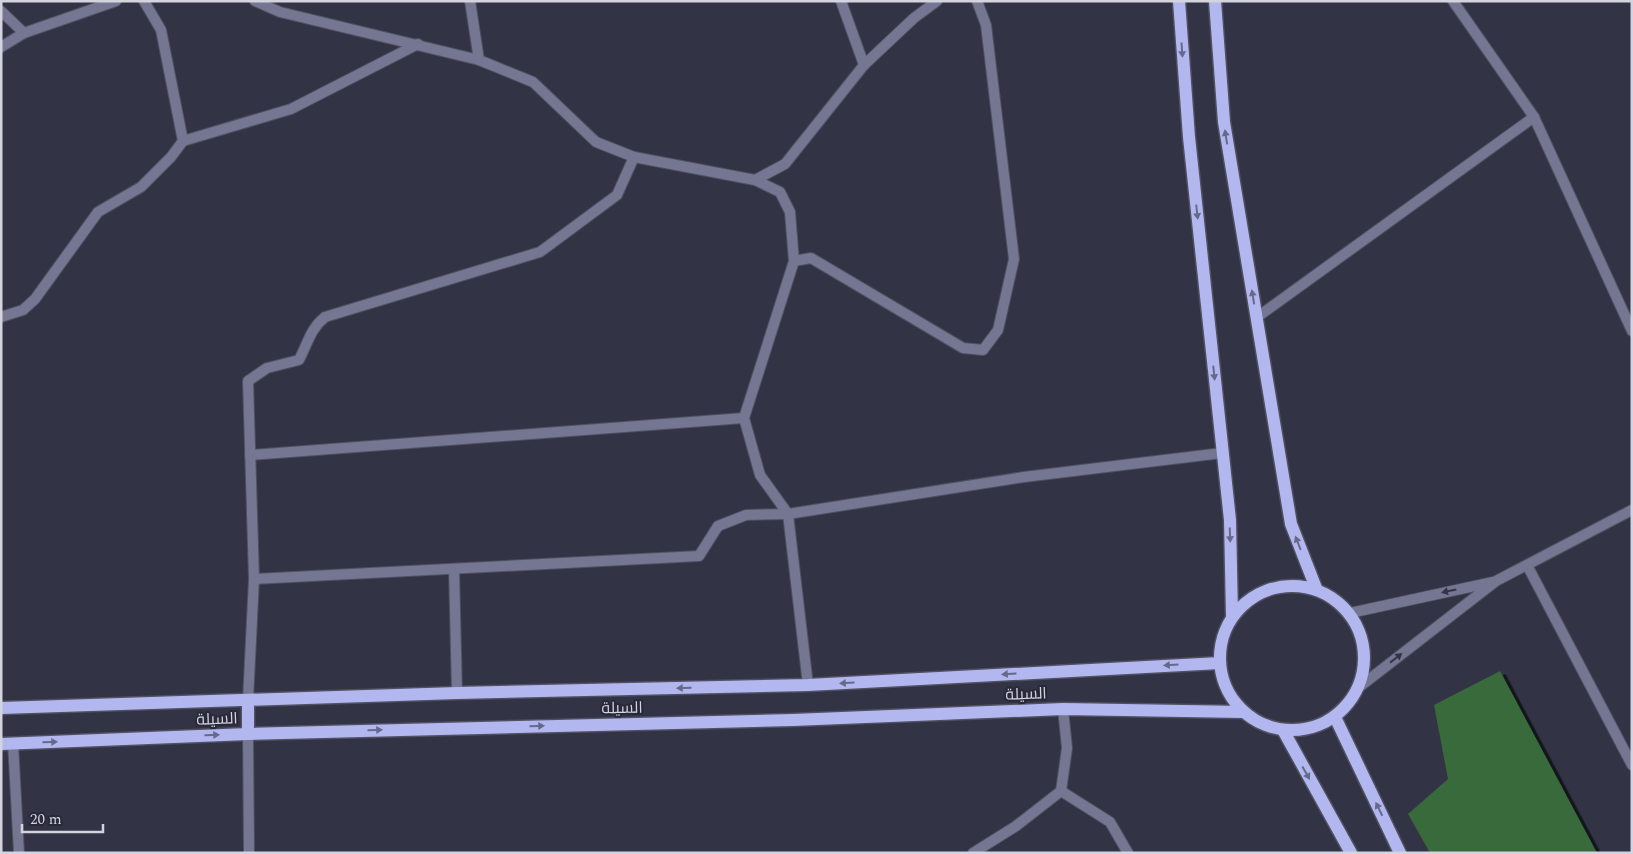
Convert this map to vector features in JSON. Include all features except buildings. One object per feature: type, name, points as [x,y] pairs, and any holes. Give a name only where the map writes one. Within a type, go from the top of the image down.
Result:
[{"type":"main road","points":[[1179,1],[1189,137],[1230,520],[1232,616]]},
{"type":"main road","points":[[1215,1],[1224,122],[1291,524],[1316,588]]},
{"type":"main road","points":[[1293,584],[1316,588],[1335,598],[1350,613],[1360,630],[1364,649],[1364,670],[1358,688],[1348,704],[1335,717],[1319,725],[1301,730],[1283,730],[1262,724],[1244,712],[1223,682],[1220,663],[1222,639],[1232,616],[1248,599],[1269,588],[1293,584]]},
{"type":"main road","name":"السيلة","points":[[1,708],[457,693],[808,685],[1220,663]]},
{"type":"main road","points":[[248,700],[248,734]]},
{"type":"main road","name":"السيلة","points":[[7,744],[248,734],[793,720],[1063,709],[1244,712]]},
{"type":"main road","points":[[1335,717],[1400,853]]},
{"type":"main road","points":[[1283,730],[1351,853]]},
{"type":"street","points":[[1,47],[24,33],[116,1]]},
{"type":"street","points":[[144,1],[161,30],[183,141]]},
{"type":"street","points":[[255,1],[280,12],[479,60],[533,82],[596,142],[634,157],[755,180],[780,192],[790,212],[794,262],[744,418],[760,475],[788,514],[808,685]]},
{"type":"street","points":[[470,1],[479,60]]},
{"type":"street","points":[[841,1],[864,65]]},
{"type":"street","points":[[755,180],[785,164],[864,65],[914,18],[937,1]]},
{"type":"street","points":[[794,262],[811,258],[963,348],[983,350],[998,330],[1014,259],[986,25],[977,1]]},
{"type":"street","points":[[1453,1],[1534,117],[1632,331]]},
{"type":"street","points":[[1,11],[24,33]]},
{"type":"street","points":[[1,317],[23,310],[35,299],[98,212],[141,187],[172,157],[183,141],[291,109],[418,44]]},
{"type":"street","points":[[1256,318],[1534,117]]},
{"type":"street","points":[[248,700],[254,578],[248,381],[267,368],[299,360],[313,327],[325,317],[540,252],[617,195],[634,157]]},
{"type":"street","points":[[250,455],[744,418]]},
{"type":"street","points":[[254,578],[699,556],[718,526],[746,515],[788,514],[1024,477],[1222,453]]},
{"type":"street","points":[[1358,688],[1496,581],[1632,510]]},
{"type":"street","points":[[1527,565],[1632,765]]},
{"type":"street","points":[[454,569],[457,693]]},
{"type":"street","points":[[1350,613],[1496,581]]},
{"type":"street","points":[[973,853],[1016,826],[1061,791],[1067,748],[1063,709]]},
{"type":"street","points":[[248,734],[250,853]]},
{"type":"street","points":[[7,744],[19,853]]},
{"type":"street","points":[[1061,791],[1110,822],[1128,853]]}]
